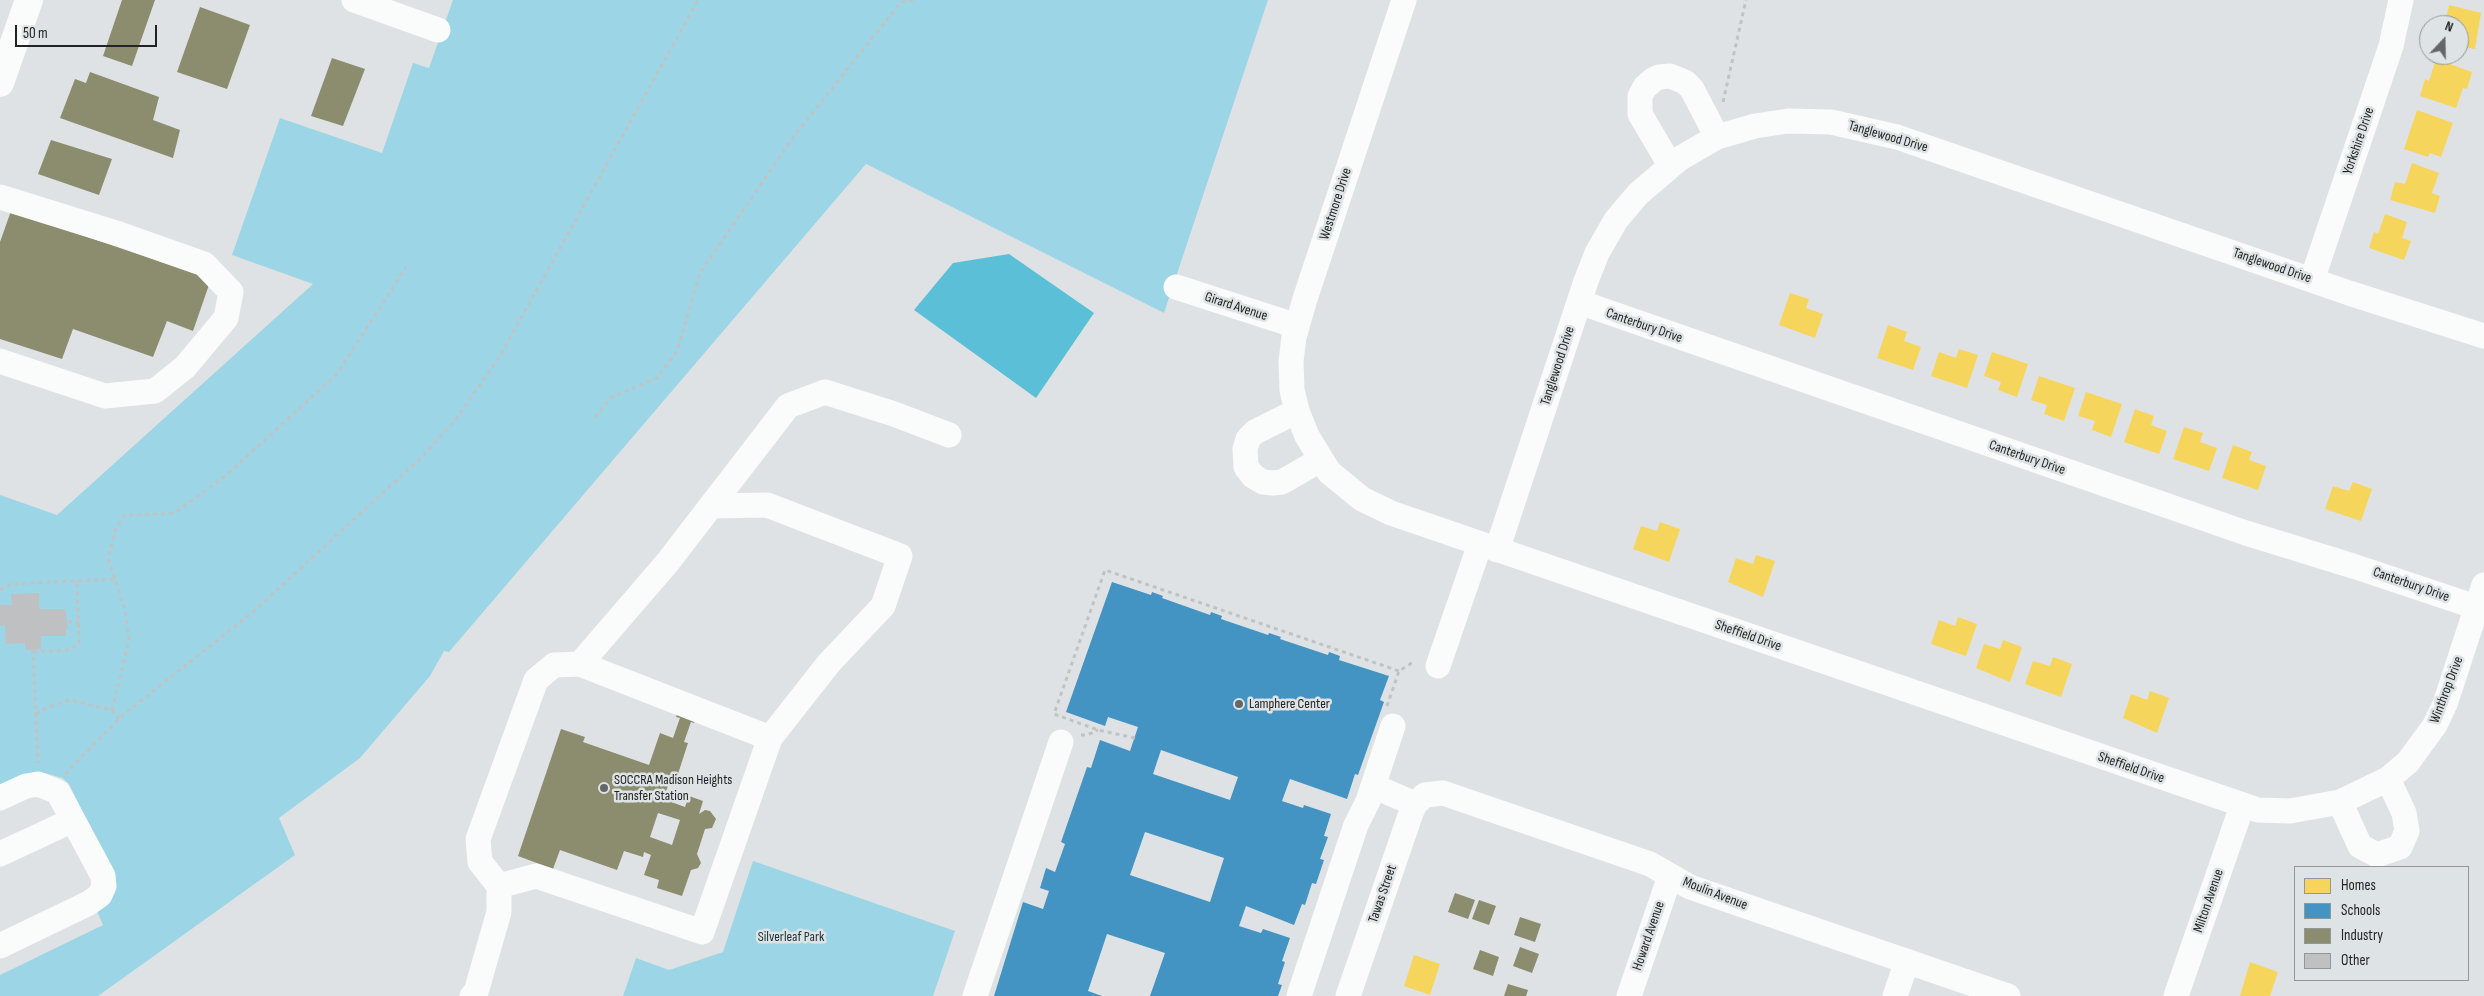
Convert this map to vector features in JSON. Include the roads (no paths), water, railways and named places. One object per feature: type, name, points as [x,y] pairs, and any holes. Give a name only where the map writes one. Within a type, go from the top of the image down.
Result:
[{"type":"main road","points":[[0,84],[5,55],[29,0]]},
{"type":"street","points":[[354,0],[438,30]]},
{"type":"street","name":"Westmore Drive","points":[[1297,411],[1292,390],[1290,361],[1296,326],[1404,0]]},
{"type":"street","name":"Yorkshire Drive","points":[[2312,280],[2391,46],[2401,0]]},
{"type":"street","points":[[1670,165],[1640,114],[1640,96],[1645,87],[1653,80],[1659,77],[1670,76],[1685,82],[1692,89],[1716,138]]},
{"type":"street","name":"Tanglewood Drive","points":[[1488,547],[1597,253],[1616,220],[1638,194],[1670,165],[1692,150],[1716,138],[1754,126],[1788,121],[1831,122],[1897,137],[2312,280],[2484,336]]},
{"type":"street","points":[[0,197],[119,234],[204,264],[231,292],[226,318],[185,367],[155,391],[106,396],[0,361]]},
{"type":"street","name":"Girard Avenue","points":[[1176,287],[1296,326]]},
{"type":"street","name":"Canterbury Drive","points":[[1578,302],[2246,533],[2480,596]]},
{"type":"street","points":[[580,664],[667,563],[788,406],[825,392],[894,414],[949,435]]},
{"type":"street","points":[[1297,411],[1255,432],[1248,439],[1245,449],[1246,467],[1253,476],[1263,482],[1273,483],[1282,482],[1320,460]]},
{"type":"street","name":"Sheffield Drive","points":[[1297,411],[1320,460],[1329,472],[1362,499],[1391,514],[2242,806]]},
{"type":"street","points":[[499,886],[536,876],[702,932],[770,738],[829,663],[884,606],[900,556],[767,505],[711,506]]},
{"type":"street","points":[[1427,664],[1488,547]]},
{"type":"street","name":"Winthrop Drive","points":[[2242,806],[2278,811],[2322,807],[2340,802],[2388,779],[2408,762],[2435,725],[2445,704],[2480,596]]},
{"type":"street","points":[[472,996],[476,992],[499,912],[499,886],[480,862],[478,839],[536,680],[554,665],[580,664],[770,738]]},
{"type":"street","points":[[1299,996],[1356,826],[1373,786],[1393,726]]},
{"type":"street","points":[[976,996],[1069,738]]},
{"type":"street","points":[[2340,802],[2360,846],[2377,855],[2400,847],[2407,830],[2404,813],[2388,779]]},
{"type":"street","points":[[0,798],[26,786],[38,784],[58,792],[103,876],[104,886],[100,895],[89,903],[0,946]]},
{"type":"street","points":[[1373,786],[1420,800]]},
{"type":"street","name":"Moulin Avenue","points":[[1420,800],[1443,793],[1650,864],[1690,887],[2008,996]]},
{"type":"street","name":"Tawas Street","points":[[1348,996],[1420,800]]},
{"type":"street","name":"Milton Avenue","points":[[2176,996],[2242,806]]},
{"type":"street","points":[[0,854],[73,820]]},
{"type":"street","name":"Howard Avenue","points":[[1629,996],[1670,876]]},
{"type":"street","points":[[1895,996],[1907,961]]},
{"type":"place","name":"Lamphere Center","points":[[1239,704]]},
{"type":"place","name":"SOCCRA Madison Heights Transfer Station","points":[[604,788]]},
{"type":"park label","name":"Silverleaf Park","points":[[791,937]]}]
